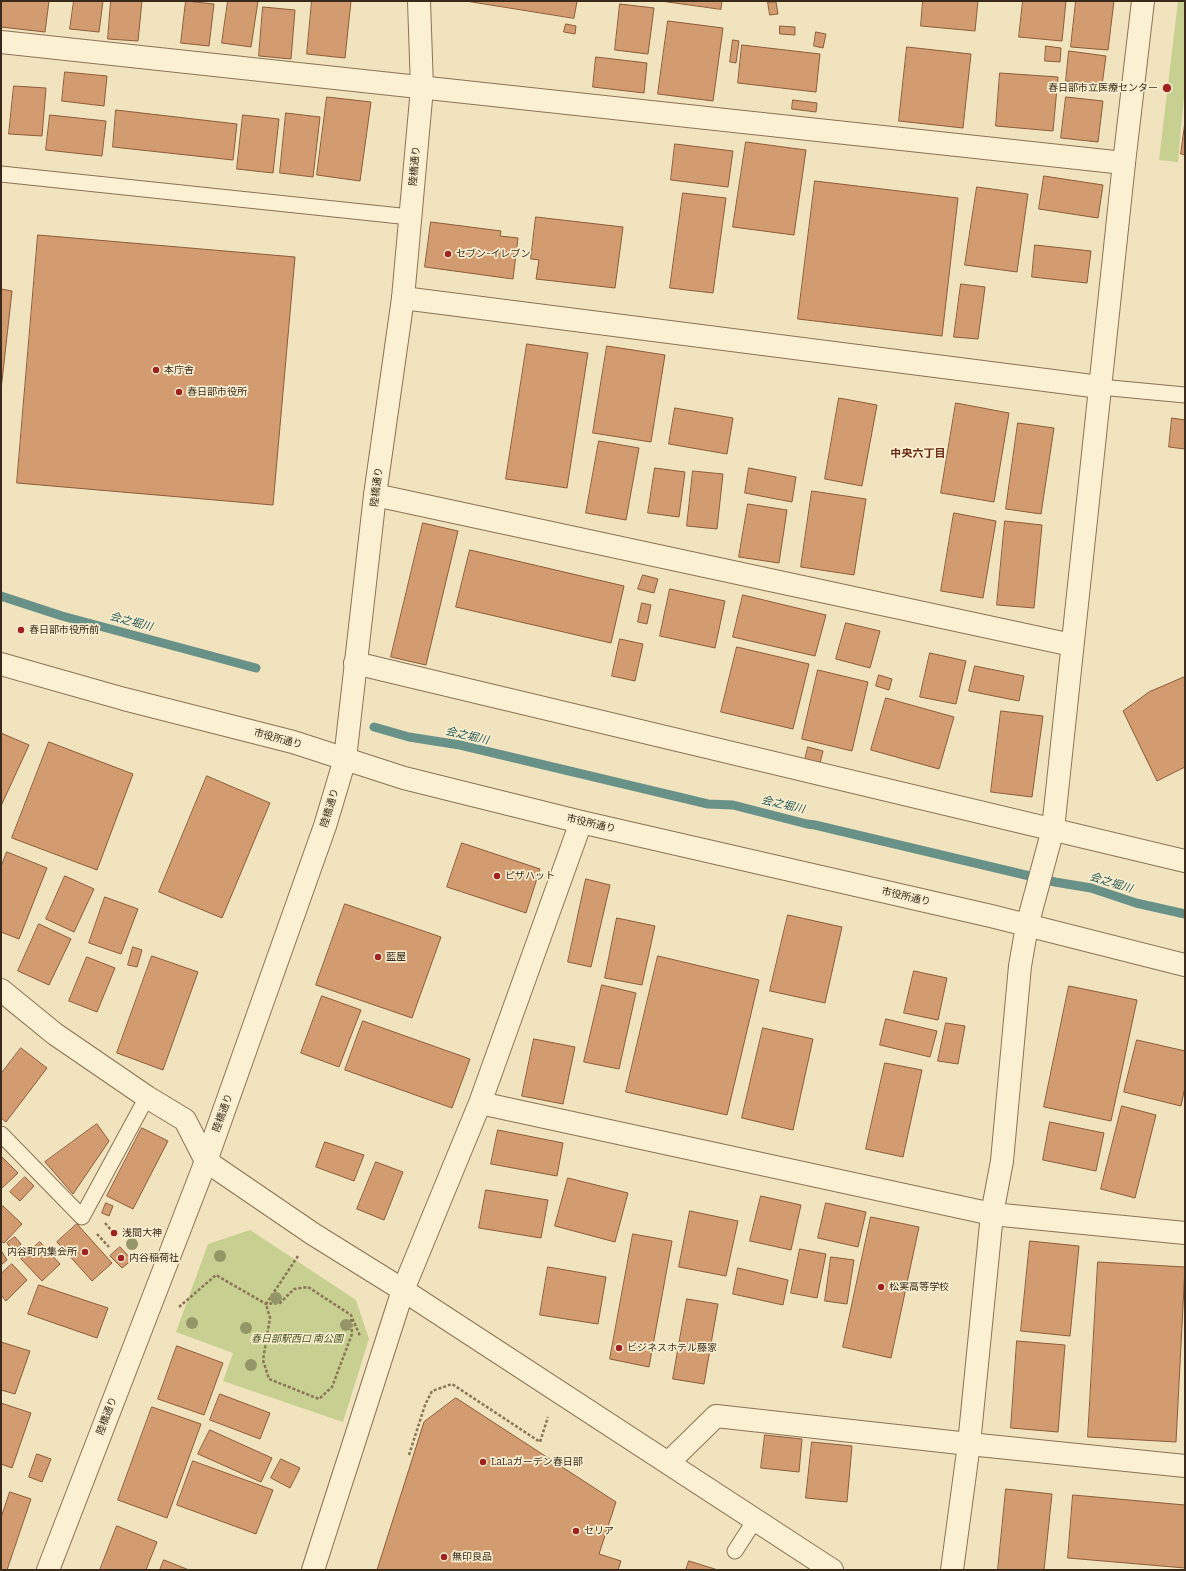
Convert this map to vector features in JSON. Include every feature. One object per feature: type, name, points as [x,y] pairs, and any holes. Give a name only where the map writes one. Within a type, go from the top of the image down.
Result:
[{"type":"street","name":"陸橋通り","points":[[48,1569],[206,1161],[325,826],[345,759],[375,495],[403,298],[422,88],[419,1]]},
{"type":"street","points":[[952,1570],[969,1444],[992,1214],[1002,1161],[1020,966],[1027,926],[1051,839],[1124,163],[1143,1]]},
{"type":"street","points":[[1,42],[1124,163]]},
{"type":"street","points":[[403,298],[1100,387]]},
{"type":"street","points":[[375,495],[1072,646]]},
{"type":"street","name":"市役所通り","points":[[1,664],[124,699],[293,742],[404,778],[581,822],[991,916],[1185,966]]},
{"type":"street","points":[[355,672],[1051,839],[1185,861]]},
{"type":"street","points":[[313,1570],[403,1290],[480,1103],[581,822]]},
{"type":"street","points":[[1,990],[55,1034],[146,1097],[185,1120],[206,1161],[313,1234],[403,1290],[669,1462],[832,1570]]},
{"type":"street","points":[[480,1103],[992,1214],[1185,1233]]},
{"type":"street","points":[[669,1462],[716,1416],[1185,1466]]},
{"type":"lane","points":[[1,174],[410,217]]},
{"type":"lane","points":[[1100,387],[1185,395]]},
{"type":"lane","points":[[1,1134],[82,1217],[146,1097]]},
{"type":"lane","points":[[735,1551],[755,1520]]},
{"type":"path","points":[[107,1225],[111,1230]]},
{"type":"path","points":[[300,1252],[266,1304],[270,1318],[263,1360],[269,1378],[319,1399],[332,1387],[352,1334],[351,1315]]},
{"type":"path","points":[[216,1275],[266,1304],[280,1303],[294,1289],[308,1287],[351,1315],[362,1341]]},
{"type":"path","points":[[409,1456],[425,1406],[432,1390],[452,1384],[540,1442],[549,1413]]},
{"type":"green space","points":[[1178,1],[1185,1],[1185,85],[1178,162],[1159,160]]},
{"type":"green space","name":"春日部駅西口 南公園","points":[[250,1230],[356,1300],[369,1339],[343,1422],[223,1381],[233,1353],[176,1332],[208,1244]]},
{"type":"building","points":[[1,1],[49,1],[45,32],[1,27]]},
{"type":"building","points":[[74,1],[103,1],[99,32],[70,29]]},
{"type":"building","points":[[111,1],[142,1],[138,41],[108,39]]},
{"type":"building","points":[[186,1],[214,4],[209,46],[181,43]]},
{"type":"building","points":[[228,1],[258,1],[251,47],[222,43]]},
{"type":"building","points":[[312,1],[351,1],[345,58],[307,54]]},
{"type":"building","points":[[466,1],[577,1],[574,18]]},
{"type":"building","points":[[661,1],[722,1],[721,9]]},
{"type":"building","points":[[923,1],[978,1],[975,31],[921,26]]},
{"type":"building","points":[[1023,1],[1066,1],[1062,41],[1019,37]]},
{"type":"building","points":[[1076,1],[1114,1],[1108,50],[1071,47]]},
{"type":"building","points":[[768,2],[776,2],[778,14],[770,15]]},
{"type":"building","points":[[620,4],[654,8],[648,54],[615,50]]},
{"type":"building","points":[[263,7],[295,10],[291,59],[259,56]]},
{"type":"building","points":[[668,21],[723,28],[713,101],[658,94]]},
{"type":"building","points":[[566,24],[576,26],[575,34],[564,32]]},
{"type":"building","points":[[780,26],[795,27],[795,35],[780,34]]},
{"type":"building","points":[[816,32],[826,34],[823,48],[814,46]]},
{"type":"building","points":[[733,40],[739,41],[736,63],[730,62]]},
{"type":"building","points":[[742,45],[820,54],[816,92],[738,83]]},
{"type":"building","points":[[1046,46],[1061,48],[1060,62],[1045,61]]},
{"type":"building","points":[[907,47],[971,54],[963,128],[899,121]]},
{"type":"building","points":[[1069,51],[1106,56],[1102,85],[1066,81]]},
{"type":"building","points":[[596,57],[647,63],[644,93],[593,87]]},
{"type":"building","points":[[65,72],[107,76],[104,106],[62,101]]},
{"type":"building","points":[[1000,73],[1058,77],[1053,131],[996,126]]},
{"type":"building","points":[[14,86],[46,88],[42,136],[9,134]]},
{"type":"building","points":[[327,97],[371,102],[360,181],[317,175]]},
{"type":"building","points":[[1066,97],[1103,101],[1098,142],[1061,138]]},
{"type":"building","points":[[793,100],[817,103],[816,112],[792,109]]},
{"type":"building","points":[[116,110],[237,124],[233,160],[113,147]]},
{"type":"building","points":[[286,113],[320,117],[313,177],[280,173]]},
{"type":"building","points":[[50,115],[106,121],[102,156],[46,150]]},
{"type":"building","points":[[243,115],[279,119],[273,173],[237,169]]},
{"type":"building","points":[[1185,122],[1185,155],[1181,154]]},
{"type":"building","points":[[746,142],[806,150],[794,235],[733,227]]},
{"type":"building","points":[[675,144],[733,151],[728,187],[671,180]]},
{"type":"building","points":[[1044,176],[1103,185],[1098,218],[1039,209]]},
{"type":"building","points":[[815,181],[958,198],[942,336],[798,319]]},
{"type":"building","points":[[977,187],[1028,194],[1017,272],[965,265]]},
{"type":"building","points":[[683,193],[726,198],[713,293],[670,288]]},
{"type":"building","points":[[536,217],[623,227],[615,288],[536,279],[539,260],[531,259]]},
{"type":"building","points":[[431,222],[501,231],[500,236],[518,238],[513,279],[425,267]]},
{"type":"building","name":"本庁舎","points":[[38,235],[295,257],[273,505],[17,483]]},
{"type":"building","points":[[1035,245],[1091,251],[1087,283],[1032,277]]},
{"type":"building","points":[[961,284],[985,287],[978,339],[954,337]]},
{"type":"building","points":[[1,289],[12,291],[1,390]]},
{"type":"building","points":[[527,344],[588,353],[567,488],[506,479]]},
{"type":"building","points":[[607,346],[665,355],[651,442],[593,433]]},
{"type":"building","points":[[839,398],[877,405],[862,486],[825,479]]},
{"type":"building","points":[[956,403],[1009,413],[994,502],[941,493]]},
{"type":"building","points":[[675,408],[733,418],[727,454],[669,444]]},
{"type":"building","points":[[1172,418],[1185,420],[1185,449],[1169,447]]},
{"type":"building","points":[[1018,423],[1054,428],[1041,514],[1006,509]]},
{"type":"building","points":[[599,441],[639,448],[626,520],[586,513]]},
{"type":"building","points":[[655,468],[685,472],[679,517],[648,513]]},
{"type":"building","points":[[749,468],[796,477],[792,502],[745,493]]},
{"type":"building","points":[[693,471],[723,474],[717,529],[687,526]]},
{"type":"building","points":[[812,491],[866,499],[854,575],[801,567]]},
{"type":"building","points":[[748,504],[787,510],[779,563],[739,557]]},
{"type":"building","points":[[954,513],[996,521],[983,598],[941,591]]},
{"type":"building","points":[[1005,521],[1042,525],[1034,608],[997,605]]},
{"type":"building","points":[[423,523],[458,531],[426,665],[391,657]]},
{"type":"building","points":[[470,550],[624,586],[611,643],[456,607]]},
{"type":"building","points":[[643,575],[658,579],[654,593],[638,589]]},
{"type":"building","points":[[670,589],[725,601],[715,648],[660,636]]},
{"type":"building","points":[[743,595],[826,615],[815,656],[733,637]]},
{"type":"building","points":[[642,603],[651,605],[647,624],[638,622]]},
{"type":"building","points":[[846,623],[880,631],[870,668],[836,659]]},
{"type":"building","points":[[620,639],[643,644],[635,681],[612,676]]},
{"type":"building","points":[[737,647],[809,664],[793,729],[721,712]]},
{"type":"building","points":[[930,653],[966,661],[956,704],[920,697]]},
{"type":"building","points":[[975,666],[1024,676],[1019,701],[969,691]]},
{"type":"building","points":[[818,670],[868,682],[852,751],[802,739]]},
{"type":"building","points":[[879,675],[892,679],[889,690],[876,686]]},
{"type":"building","points":[[1184,677],[1185,767],[1157,781],[1123,711],[1149,692]]},
{"type":"building","points":[[886,698],[954,717],[939,769],[871,750]]},
{"type":"building","points":[[1001,711],[1043,716],[1032,797],[991,792]]},
{"type":"building","points":[[1,733],[29,745],[1,806]]},
{"type":"building","points":[[49,742],[133,774],[97,870],[12,838]]},
{"type":"building","points":[[808,747],[823,751],[820,763],[805,760]]},
{"type":"building","points":[[207,776],[270,803],[222,918],[159,892]]},
{"type":"building","points":[[462,843],[540,869],[526,913],[447,887]]},
{"type":"building","points":[[7,852],[47,868],[19,939],[1,932],[1,867]]},
{"type":"building","points":[[65,876],[94,889],[74,932],[46,919]]},
{"type":"building","points":[[586,879],[610,885],[591,967],[568,962]]},
{"type":"building","points":[[105,897],[138,909],[121,954],[89,943]]},
{"type":"building","points":[[345,904],[441,937],[412,1018],[316,985]]},
{"type":"building","points":[[788,915],[842,927],[825,1003],[770,991]]},
{"type":"building","points":[[617,918],[655,926],[642,985],[605,978]]},
{"type":"building","points":[[39,924],[71,939],[49,985],[18,971]]},
{"type":"building","points":[[133,947],[142,950],[137,967],[128,965]]},
{"type":"building","points":[[152,956],[198,972],[163,1070],[117,1053]]},
{"type":"building","points":[[658,956],[759,980],[727,1115],[626,1092]]},
{"type":"building","points":[[87,957],[115,968],[97,1012],[69,1001]]},
{"type":"building","points":[[914,971],[947,978],[938,1020],[904,1013]]},
{"type":"building","points":[[602,985],[636,993],[619,1069],[584,1062]]},
{"type":"building","points":[[1069,986],[1137,1000],[1111,1121],[1044,1107]]},
{"type":"building","points":[[322,996],[361,1010],[339,1067],[301,1053]]},
{"type":"building","points":[[886,1019],[937,1031],[930,1057],[880,1045]]},
{"type":"building","points":[[363,1021],[470,1059],[452,1108],[345,1070]]},
{"type":"building","points":[[946,1023],[965,1026],[958,1064],[938,1061]]},
{"type":"building","points":[[763,1028],[813,1039],[793,1130],[742,1118]]},
{"type":"building","points":[[534,1039],[575,1047],[563,1104],[522,1096]]},
{"type":"building","points":[[1137,1040],[1185,1051],[1185,1087],[1181,1106],[1124,1092]]},
{"type":"building","points":[[21,1048],[47,1068],[6,1122],[1,1118],[1,1074]]},
{"type":"building","points":[[885,1063],[922,1070],[903,1157],[866,1149]]},
{"type":"building","points":[[1122,1106],[1156,1115],[1135,1198],[1101,1189]]},
{"type":"building","points":[[1050,1122],[1104,1133],[1096,1171],[1043,1160]]},
{"type":"building","points":[[97,1124],[109,1141],[73,1194],[45,1162]]},
{"type":"building","points":[[142,1128],[168,1141],[133,1209],[107,1196]]},
{"type":"building","points":[[498,1130],[563,1143],[557,1176],[491,1164]]},
{"type":"building","points":[[325,1142],[364,1155],[354,1181],[316,1167]]},
{"type":"building","points":[[1,1156],[18,1173],[1,1189]]},
{"type":"building","points":[[376,1162],[403,1172],[384,1220],[357,1209]]},
{"type":"building","points":[[25,1177],[34,1186],[20,1201],[10,1192]]},
{"type":"building","points":[[568,1178],[628,1193],[615,1242],[555,1226]]},
{"type":"building","points":[[486,1190],[548,1200],[541,1238],[479,1228]]},
{"type":"building","points":[[761,1196],[801,1205],[791,1250],[750,1241]]},
{"type":"building","points":[[106,1203],[113,1206],[109,1216],[102,1213]]},
{"type":"building","points":[[826,1203],[866,1212],[858,1247],[818,1238]]},
{"type":"building","points":[[3,1206],[22,1224],[4,1243],[1,1241],[1,1208]]},
{"type":"building","points":[[690,1211],[738,1221],[726,1276],[679,1267]]},
{"type":"building","name":"松実高等学校","points":[[871,1217],[919,1227],[891,1358],[843,1347]]},
{"type":"building","points":[[77,1224],[112,1263],[92,1281],[57,1242]]},
{"type":"building","points":[[633,1234],[672,1241],[649,1367],[610,1359]]},
{"type":"building","points":[[15,1237],[21,1244],[13,1251],[7,1243]]},
{"type":"building","points":[[1030,1241],[1079,1246],[1070,1336],[1021,1331]]},
{"type":"building","points":[[40,1242],[60,1264],[42,1281],[21,1259]]},
{"type":"building","name":"内谷稲荷社","points":[[120,1247],[132,1260],[122,1268],[110,1256]]},
{"type":"building","points":[[800,1249],[826,1254],[817,1298],[791,1293]]},
{"type":"building","points":[[2,1252],[7,1260],[1,1265],[1,1253]]},
{"type":"building","points":[[831,1257],[854,1260],[847,1304],[825,1301]]},
{"type":"building","points":[[1098,1262],[1185,1267],[1176,1442],[1088,1437]]},
{"type":"building","points":[[12,1264],[27,1280],[6,1301],[1,1295],[1,1274]]},
{"type":"building","points":[[548,1267],[606,1277],[598,1324],[540,1315]]},
{"type":"building","points":[[738,1268],[788,1280],[783,1305],[733,1294]]},
{"type":"building","points":[[39,1285],[108,1308],[97,1338],[28,1314]]},
{"type":"building","points":[[687,1299],[718,1304],[704,1384],[673,1379]]},
{"type":"building","points":[[1017,1341],[1065,1345],[1058,1432],[1011,1428]]},
{"type":"building","points":[[1,1342],[30,1351],[15,1394],[1,1390]]},
{"type":"building","points":[[177,1346],[223,1363],[204,1415],[158,1399]]},
{"type":"building","points":[[220,1394],[270,1413],[260,1439],[210,1420]]},
{"type":"building","name":"LaLaガーデン春日部","points":[[456,1398],[616,1502],[599,1554],[621,1561],[618,1570],[377,1570],[424,1422]]},
{"type":"building","points":[[1,1403],[31,1413],[12,1468],[1,1464]]},
{"type":"building","points":[[152,1407],[201,1424],[167,1518],[118,1500]]},
{"type":"building","points":[[210,1430],[272,1458],[261,1482],[198,1454]]},
{"type":"building","points":[[765,1435],[802,1439],[799,1472],[761,1468]]},
{"type":"building","points":[[812,1442],[852,1446],[847,1502],[806,1498]]},
{"type":"building","points":[[37,1454],[51,1459],[42,1482],[29,1477]]},
{"type":"building","points":[[281,1459],[300,1468],[290,1488],[271,1478]]},
{"type":"building","points":[[193,1461],[273,1490],[256,1534],[177,1505]]},
{"type":"building","points":[[1006,1489],[1052,1494],[1044,1570],[998,1570]]},
{"type":"building","points":[[10,1492],[31,1499],[7,1570],[1,1570],[1,1518]]},
{"type":"building","points":[[1073,1495],[1185,1505],[1185,1568],[1068,1558]]},
{"type":"building","points":[[117,1526],[157,1542],[146,1570],[100,1570]]},
{"type":"building","points":[[164,1560],[189,1570],[160,1570]]},
{"type":"building","points":[[689,1561],[718,1570],[686,1570]]},
{"type":"waterway","name":"会之堀川","points":[[1,596],[62,616],[256,668]]},
{"type":"waterway","name":"会之堀川","points":[[374,727],[409,737],[460,745],[708,804],[733,805],[807,824],[1055,882],[1091,888],[1136,903],[1185,914]]},
{"type":"place","name":"春日部市立医療センター","points":[[1167,88]]},
{"type":"place","name":"セブン-イレブン","points":[[448,254]]},
{"type":"place","name":"本庁舎","points":[[156,370]]},
{"type":"place","name":"春日部市役所","points":[[179,392]]},
{"type":"place","name":"春日部市役所前","points":[[21,630]]},
{"type":"place","name":"ピザハット","points":[[497,876]]},
{"type":"place","name":"藍屋","points":[[378,957]]},
{"type":"place","name":"浅間大神","points":[[114,1233]]},
{"type":"place","name":"内谷町内集会所","points":[[85,1252]]},
{"type":"place","name":"内谷稲荷社","points":[[121,1258]]},
{"type":"place","name":"松実高等学校","points":[[881,1287]]},
{"type":"place","name":"ビジネスホテル藤家","points":[[619,1348]]},
{"type":"place","name":"LaLaガーデン春日部","points":[[483,1462]]},
{"type":"place","name":"セリア","points":[[576,1531]]},
{"type":"place","name":"無印良品","points":[[444,1557]]},
{"type":"district","name":"中央六丁目","points":[[918,454]]}]
